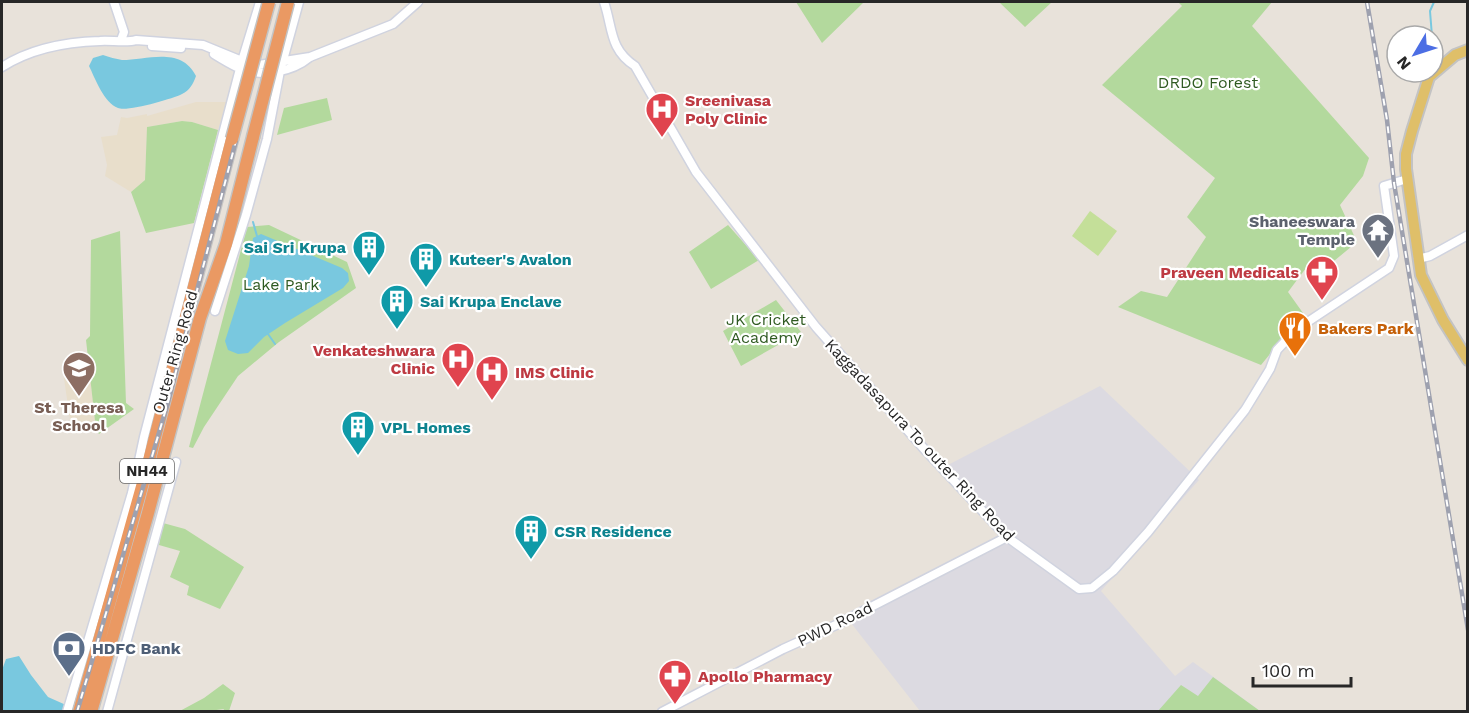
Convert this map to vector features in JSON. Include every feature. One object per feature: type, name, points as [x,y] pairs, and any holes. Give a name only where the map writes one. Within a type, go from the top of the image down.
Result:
[{"type":"highway","name":"Outer Ring Road","points":[[80,711],[158,425],[181,319],[269,2]]},
{"type":"highway","name":"Outer Ring Road","points":[[91,711],[200,318],[226,244],[288,2]]},
{"type":"highway","points":[[200,318],[215,311]]},
{"type":"highway","points":[[144,437],[158,425]]},
{"type":"main road","points":[[1467,50],[1455,56],[1428,77],[1406,154],[1407,179],[1421,275],[1443,320],[1467,360]]},
{"type":"street","points":[[114,2],[124,32],[121,40]]},
{"type":"street","points":[[67,711],[132,492],[144,437],[181,319],[230,107],[260,2]]},
{"type":"street","points":[[215,311],[246,215],[267,139],[281,66],[299,2]]},
{"type":"street","points":[[2,67],[19,57],[71,43],[121,40],[139,45],[201,49],[241,65],[281,66],[393,24],[418,2]]},
{"type":"street","name":"Kaggadasapura To outer Ring Road","points":[[604,2],[613,39],[621,55],[636,66],[677,142],[710,190],[816,327],[857,376],[1007,537],[1080,589],[1092,588],[1113,572],[1148,532],[1245,410],[1270,369],[1277,350],[1297,329],[1389,268],[1394,256],[1384,186],[1407,179]]},
{"type":"street","points":[[1418,259],[1430,256],[1467,236]]},
{"type":"street","points":[[107,711],[176,462]]},
{"type":"street","name":"PWD Road","points":[[662,711],[1007,537]]},
{"type":"shaded area","points":[[196,102],[227,102],[218,130],[182,121],[147,127],[145,180],[131,192],[105,176],[107,165],[101,137],[117,135],[121,117],[147,114],[147,116]]},
{"type":"shaded area","name":"St. Theresa School","points":[[62,365],[89,365],[96,430],[72,433]]},
{"type":"shaded area","points":[[1100,386],[1199,480],[1101,591],[1175,676],[1193,662],[1260,711],[920,711],[851,623],[1015,539],[946,466]]},
{"type":"green space","points":[[796,2],[864,2],[822,43]]},
{"type":"green space","points":[[999,2],[1052,2],[1025,27]]},
{"type":"green space","name":"DRDO Forest","points":[[1178,2],[1272,2],[1252,26],[1369,158],[1363,176],[1340,205],[1357,242],[1334,261],[1309,264],[1288,292],[1303,313],[1261,365],[1118,307],[1141,291],[1167,297],[1206,237],[1187,217],[1215,178],[1102,85],[1182,6]]},
{"type":"green space","points":[[327,98],[332,120],[277,135],[284,108]]},
{"type":"green space","points":[[182,121],[218,130],[194,223],[146,233],[131,192],[145,180],[147,127]]},
{"type":"green space","points":[[1090,211],[1117,231],[1098,256],[1072,236]]},
{"type":"green space","name":"Lake Park","points":[[269,225],[347,262],[356,288],[279,342],[238,376],[204,427],[193,448],[189,447],[247,227]]},
{"type":"green space","points":[[728,225],[759,260],[711,289],[689,252]]},
{"type":"green space","points":[[120,231],[126,403],[134,409],[99,434],[96,430],[86,340],[90,336],[91,240]]},
{"type":"green space","name":"JK Cricket Academy","points":[[776,300],[801,332],[741,366],[723,331]]},
{"type":"green space","points":[[163,523],[185,529],[244,567],[220,609],[187,595],[189,586],[170,577],[180,551],[159,545]]},
{"type":"green space","points":[[1213,677],[1260,711],[1158,711],[1181,685],[1198,696]]},
{"type":"green space","points":[[223,684],[235,693],[229,711],[223,711],[224,709],[178,712],[204,698]]},
{"type":"water","points":[[103,55],[122,60],[152,57],[173,58],[190,67],[196,76],[189,89],[177,96],[140,107],[118,108],[104,96],[89,66],[93,58]]},
{"type":"water","points":[[261,234],[342,268],[348,273],[349,281],[343,288],[264,337],[248,353],[238,354],[228,350],[225,341],[249,266],[253,238]]},
{"type":"water","points":[[19,656],[48,697],[66,705],[64,711],[2,712],[2,670],[6,659]]},
{"type":"waterway","points":[[1431,24],[1430,11],[1434,2]]},
{"type":"waterway","points":[[253,222],[257,236]]},
{"type":"waterway","points":[[268,334],[275,344]]},
{"type":"railway","points":[[77,712],[168,402],[272,2]]},
{"type":"railway","points":[[1367,2],[1387,120],[1394,183],[1468,630]]},
{"type":"place","name":"Sreenivasa Poly Clinic","points":[[662,138]]},
{"type":"place","name":"Shaneeswara Temple","points":[[1378,259]]},
{"type":"place","name":"Sai Sri Krupa","points":[[369,276]]},
{"type":"place","name":"Kuteer's Avalon","points":[[426,288]]},
{"type":"place","name":"Praveen Medicals","points":[[1322,301]]},
{"type":"place","name":"Sai Krupa Enclave","points":[[397,330]]},
{"type":"place","name":"Bakers Park","points":[[1295,357]]},
{"type":"place","name":"Venkateshwara Clinic","points":[[458,388]]},
{"type":"place","name":"St. Theresa School","points":[[79,397]]},
{"type":"place","name":"IMS Clinic","points":[[492,401]]},
{"type":"place","name":"VPL Homes","points":[[358,456]]},
{"type":"place","name":"CSR Residence","points":[[531,560]]},
{"type":"place","name":"HDFC Bank","points":[[69,677]]},
{"type":"place","name":"Apollo Pharmacy","points":[[675,705]]}]
